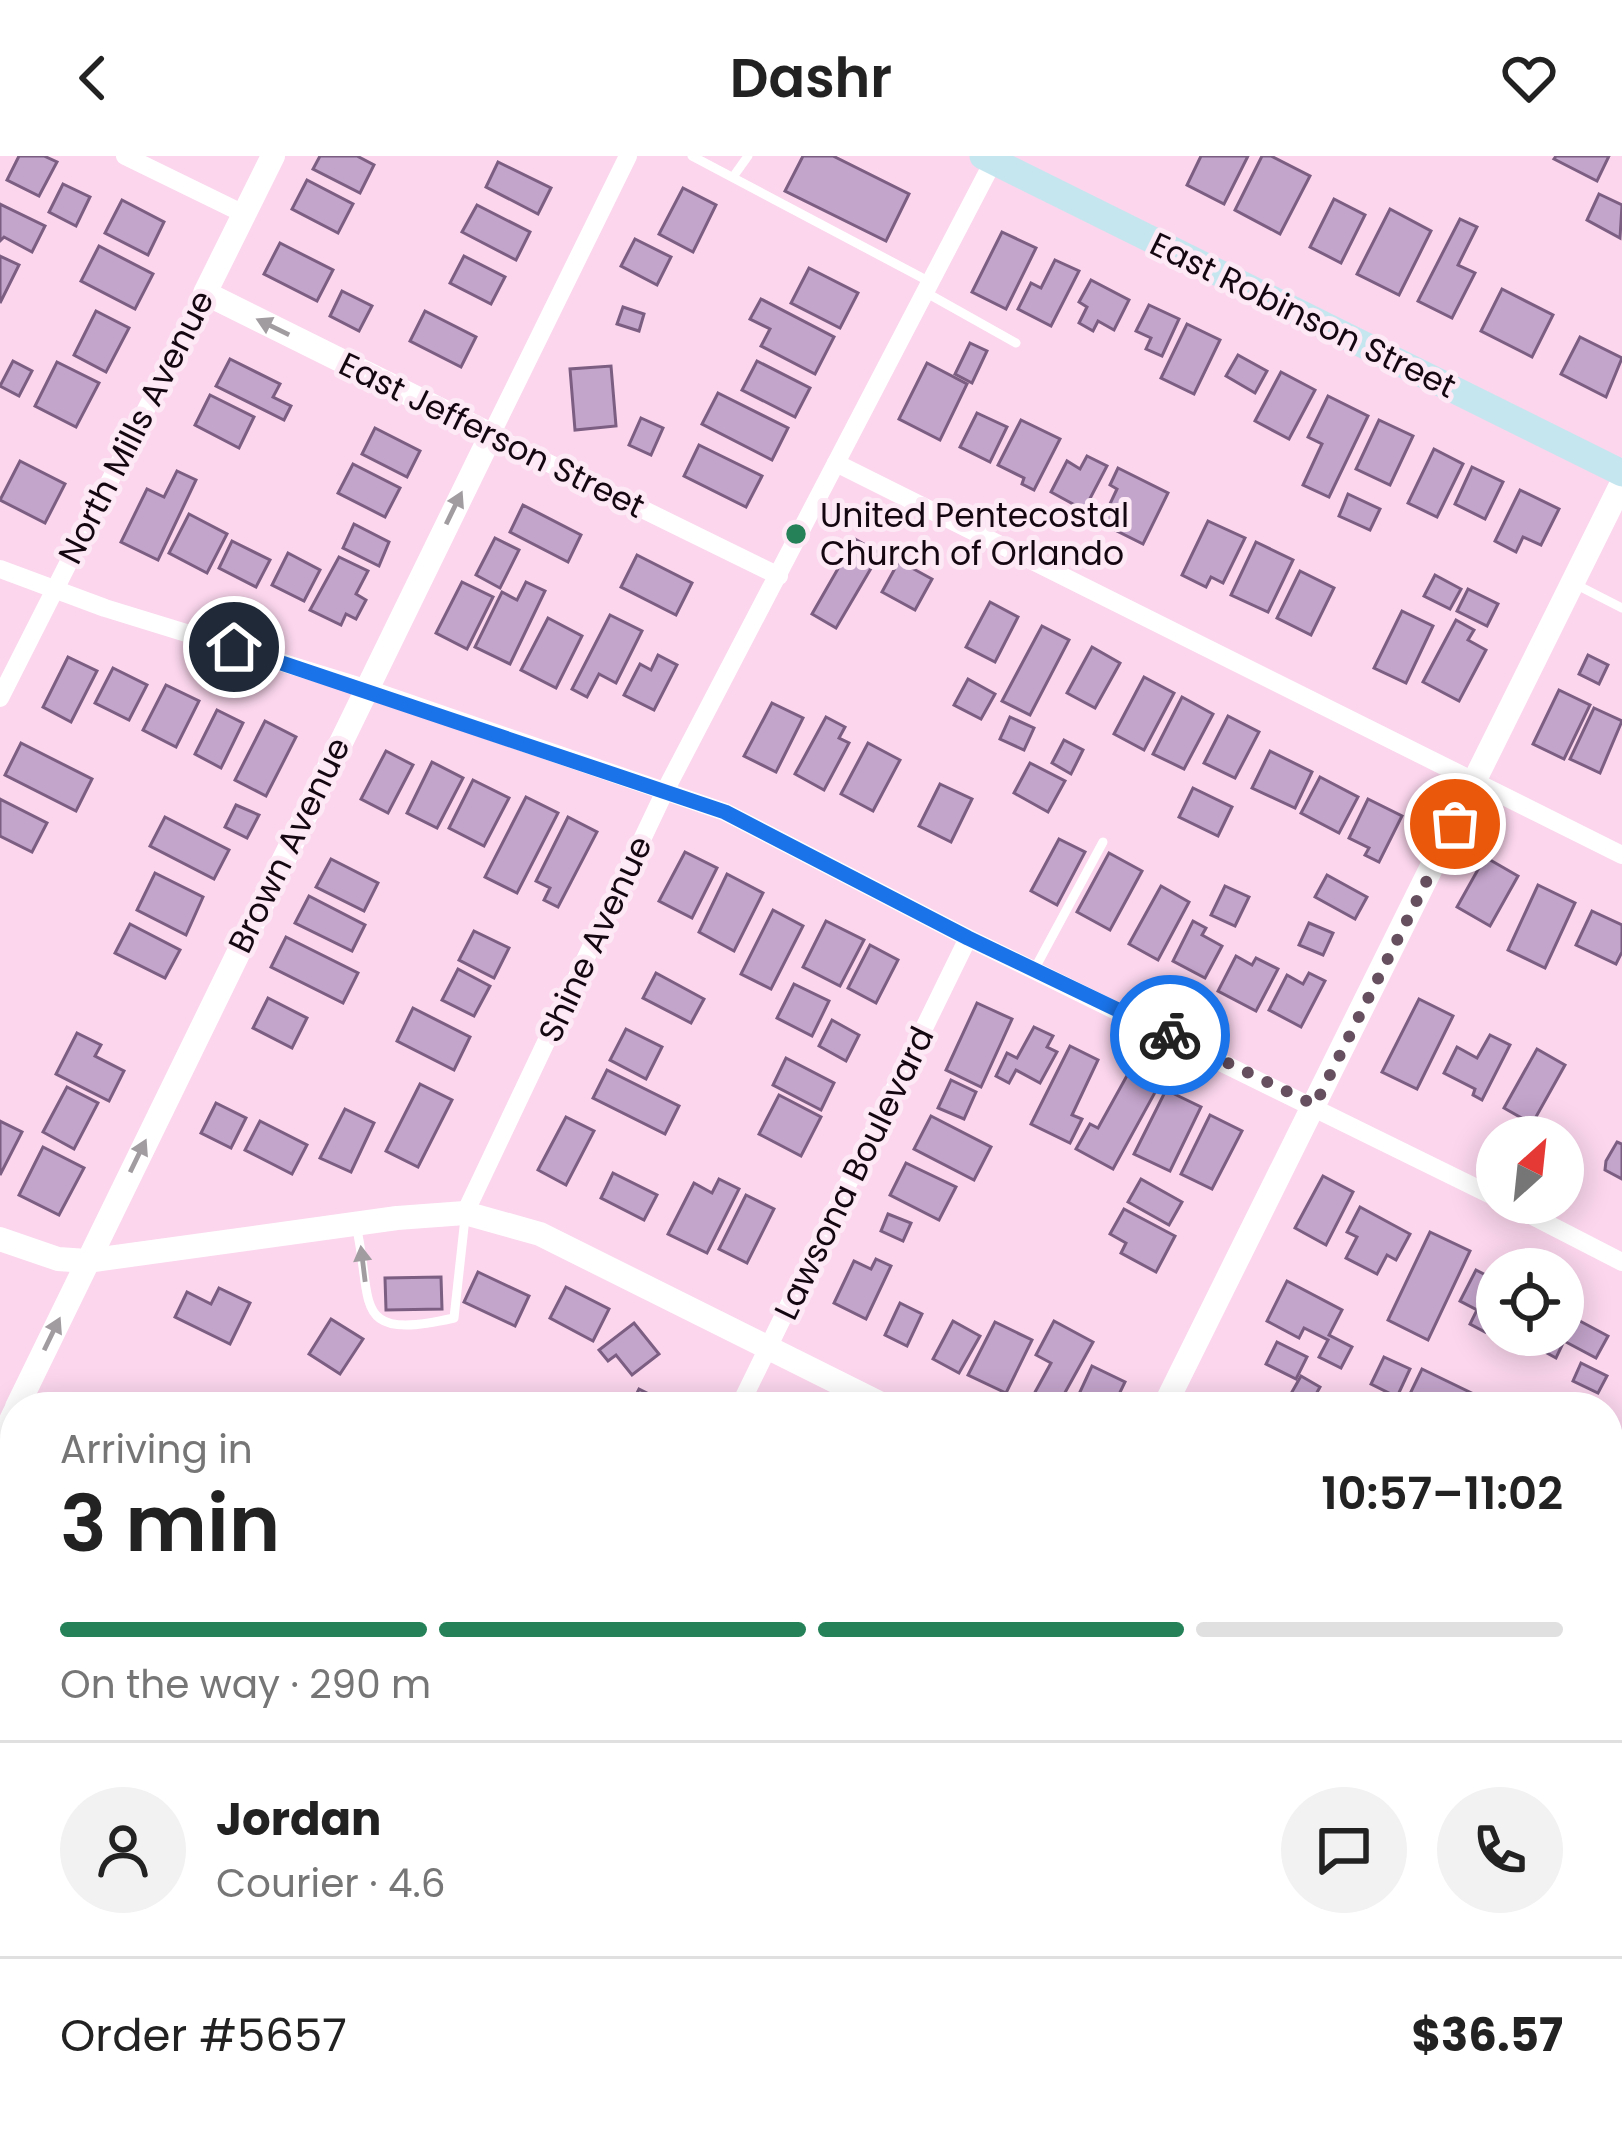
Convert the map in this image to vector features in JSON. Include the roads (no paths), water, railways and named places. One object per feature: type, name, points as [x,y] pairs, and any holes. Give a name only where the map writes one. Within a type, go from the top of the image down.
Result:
[{"type":"main road","name":"East Robinson Street","points":[[991,158],[1622,473]]},
{"type":"street","points":[[125,156],[244,214]]},
{"type":"street","name":"North Mills Avenue","points":[[0,698],[273,156]]},
{"type":"street","name":"Brown Avenue","points":[[24,1392],[628,156]]},
{"type":"street","name":"Shine Avenue","points":[[465,1213],[665,791],[991,158]]},
{"type":"street","name":"East Jefferson Street","points":[[205,293],[778,576]]},
{"type":"street","points":[[836,463],[1622,856]]},
{"type":"street","points":[[1172,1392],[1622,482]]},
{"type":"street","points":[[0,569],[725,812],[968,938],[1476,1187]]},
{"type":"street","name":"Lawsona Boulevard","points":[[747,1392],[968,938]]},
{"type":"street","points":[[0,1239],[58,1259],[87,1261],[465,1213],[540,1234],[857,1392]]},
{"type":"street","points":[[1548,1224],[1622,1262]]},
{"type":"lane","points":[[692,156],[928,287],[1016,343]]},
{"type":"lane","points":[[733,177],[748,156]]},
{"type":"lane","points":[[1572,582],[1622,608]]},
{"type":"lane","points":[[1034,970],[1103,842]]},
{"type":"lane","points":[[356,1224],[366,1302],[384,1323],[409,1328],[454,1318],[465,1213]]},
{"type":"place","name":"United Pentecostal Church of Orlando","points":[[796,534]]}]
